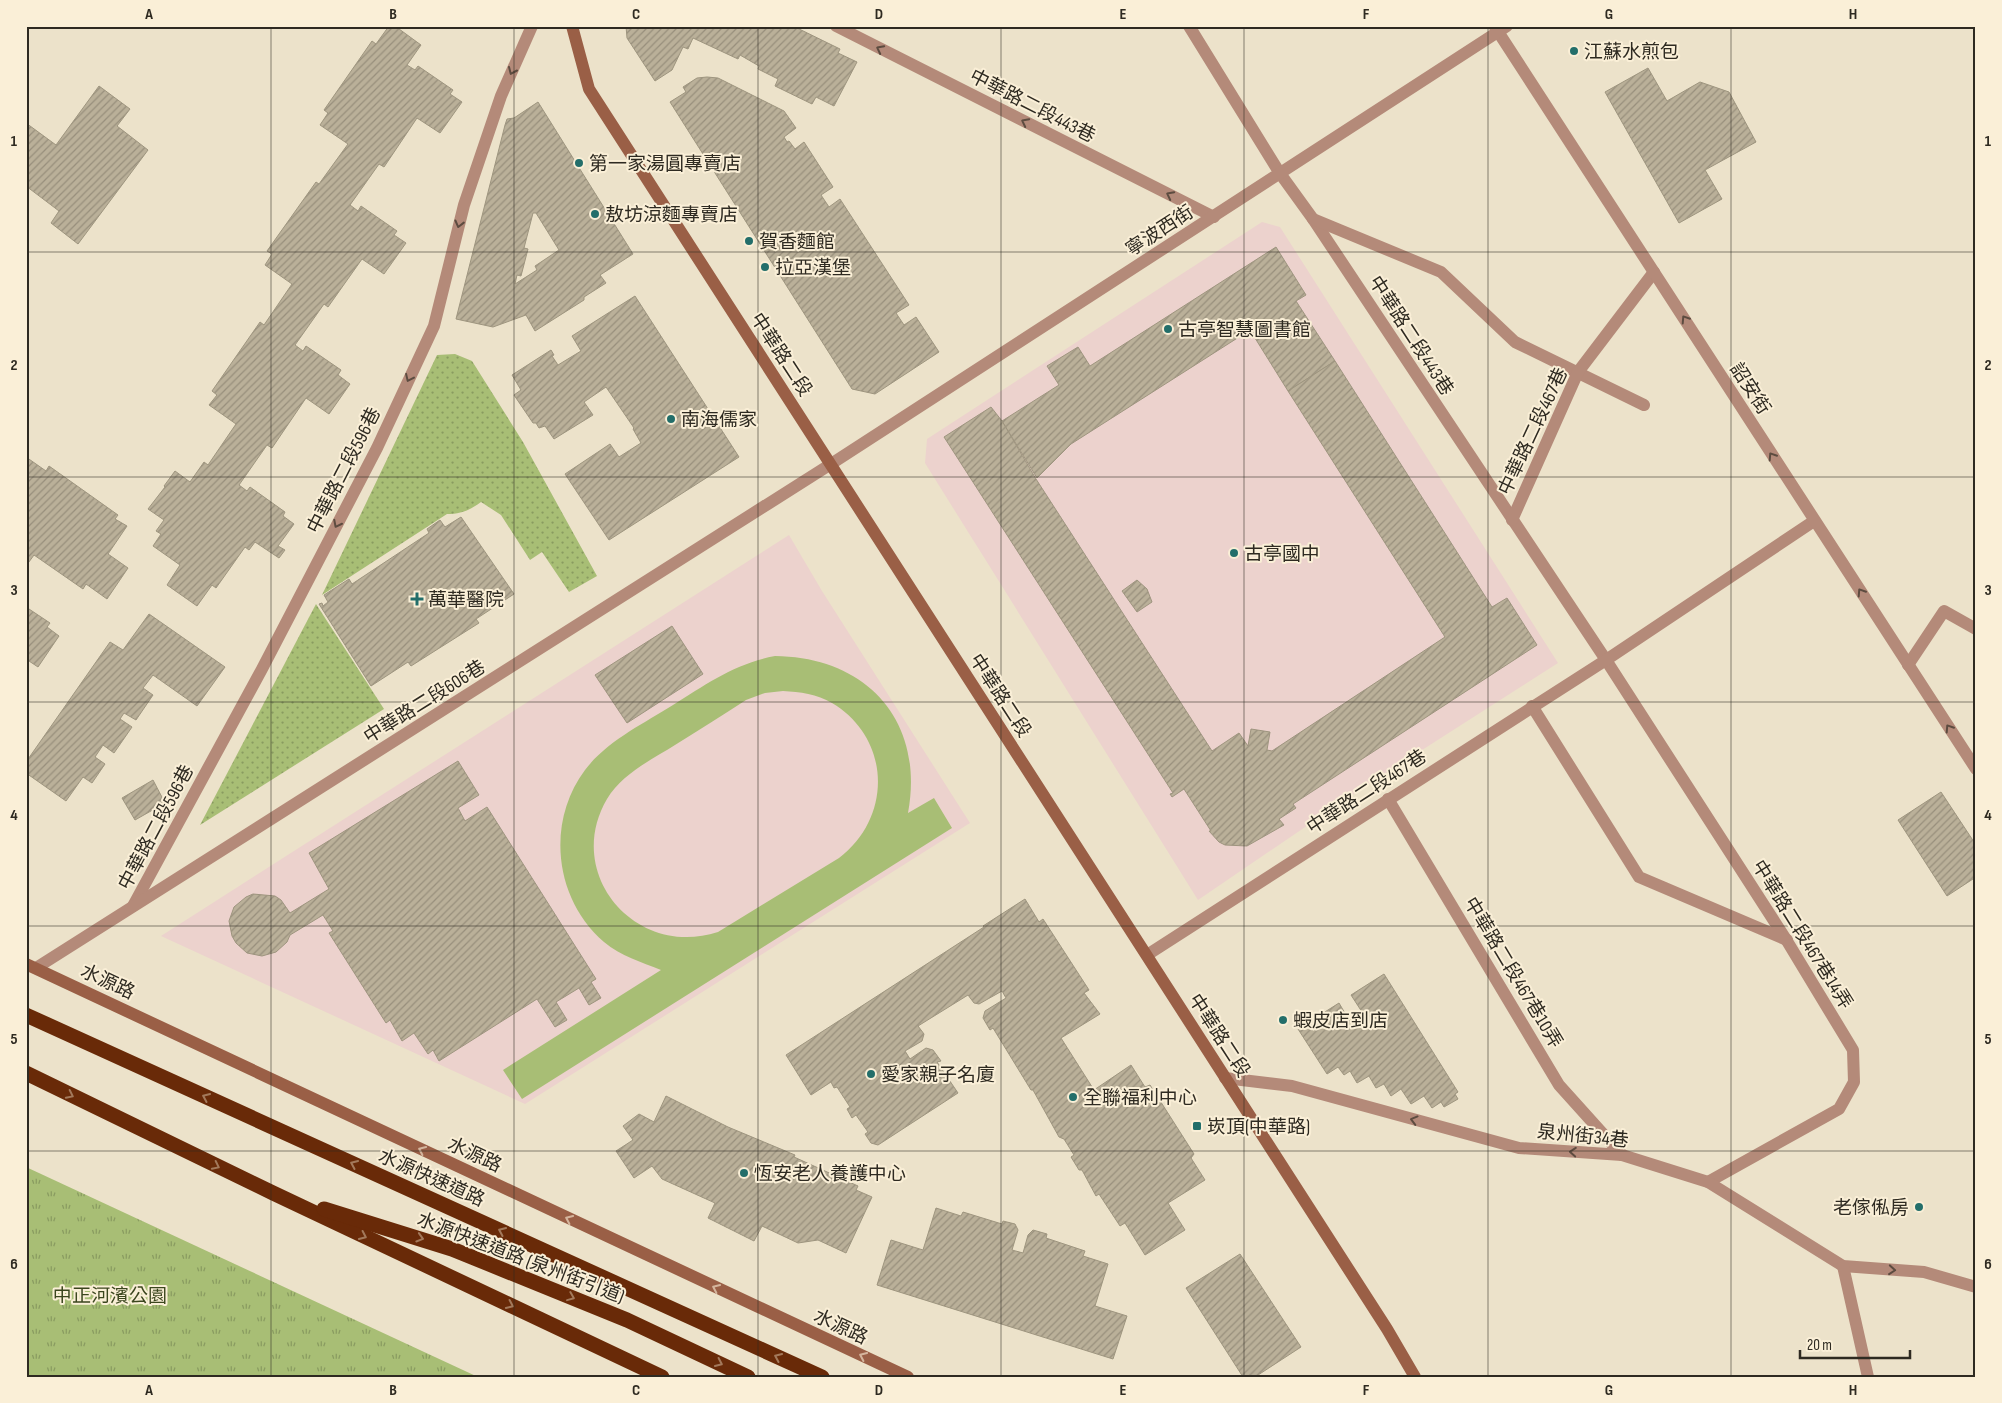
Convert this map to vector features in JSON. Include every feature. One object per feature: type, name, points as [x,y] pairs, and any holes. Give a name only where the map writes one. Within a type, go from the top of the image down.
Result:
[{"type":"highway","name":"水源快速道路","points":[[26,1015],[822,1377]]},
{"type":"highway","points":[[26,1073],[273,1193],[662,1377]]},
{"type":"highway","name":"水源快速道路 (泉州街引道)","points":[[273,1193],[452,1248],[627,1320],[748,1377]]},
{"type":"street","name":"中華路二段596巷","points":[[133,907],[262,669],[377,448],[434,326],[464,205],[501,96],[532,26]]},
{"type":"street","name":"中華路二段","points":[[572,26],[589,89],[1387,1329],[1415,1377]]},
{"type":"street","name":"中華路二段443巷","points":[[836,26],[1214,217]]},
{"type":"street","name":"中華路二段443巷","points":[[1189,26],[1279,172],[1313,219],[1512,520]]},
{"type":"street","name":"寧波西街","points":[[831,464],[1214,217],[1279,172],[1500,28]]},
{"type":"street","name":"詔安街","points":[[1500,28],[1814,522],[1976,769]]},
{"type":"street","points":[[1313,219],[1441,272],[1515,342],[1644,405]]},
{"type":"street","name":"中華路二段467巷","points":[[1606,660],[1512,520],[1578,372],[1654,272]]},
{"type":"street","name":"中華路二段606巷","points":[[31,966],[133,907],[831,464]]},
{"type":"street","name":"中華路二段467巷","points":[[1147,955],[1606,660],[1814,522]]},
{"type":"street","points":[[1908,665],[1944,611],[1976,629]]},
{"type":"street","name":"中華路二段467巷14弄","points":[[1606,660],[1787,941],[1853,1050],[1854,1082],[1839,1109],[1708,1182]]},
{"type":"street","points":[[1532,706],[1638,877],[1787,941]]},
{"type":"street","name":"中華路二段467巷10弄","points":[[1388,799],[1559,1084],[1622,1155]]},
{"type":"street","name":"水源路","points":[[31,966],[908,1377]]},
{"type":"street","name":"泉州街34巷","points":[[1225,1078],[1292,1086],[1519,1148],[1622,1155],[1708,1182],[1843,1266],[1924,1272],[1976,1287]]},
{"type":"street","points":[[1843,1266],[1868,1377]]},
{"type":"shaded area","name":"古亭國中","points":[[1262,222],[1280,227],[1558,663],[1358,791],[1198,900],[925,463],[927,439]]},
{"type":"shaded area","points":[[789,535],[822,591],[970,823],[525,1104],[161,936]]},
{"type":"green space","points":[[455,354],[472,361],[523,442],[597,576],[569,592],[542,552],[530,560],[501,515],[481,502],[465,511],[447,514],[322,595],[437,355]]},
{"type":"green space","points":[[316,604],[384,709],[200,825]]},
{"type":"green space","points":[[775,656],[808,659],[837,668],[862,682],[882,700],[898,723],[907,750],[911,780],[908,813],[934,798],[952,828],[522,1099],[503,1070],[661,970],[624,955],[604,942],[587,924],[574,904],[566,882],[561,859],[564,813],[573,791],[585,770],[604,750],[615,742],[709,682],[734,669]],"holes":[[[783,691],[802,693],[832,703],[851,718],[866,736],[874,757],[878,778],[876,800],[869,821],[857,841],[839,858],[718,932],[688,937],[660,933],[635,922],[615,904],[601,881],[594,855],[596,827],[607,799],[613,790],[638,768],[746,700],[765,693]]]},
{"type":"green space","name":"中正河濱公園","points":[[26,1167],[478,1377],[26,1377]]},
{"type":"building","points":[[389,26],[395,26],[421,45],[407,65],[415,70],[418,66],[453,90],[450,94],[462,102],[440,133],[417,118],[384,167],[379,164],[350,205],[358,211],[361,206],[397,231],[394,235],[406,243],[384,274],[362,259],[328,307],[324,304],[295,345],[303,351],[306,346],[341,370],[338,375],[350,384],[329,414],[306,398],[272,448],[267,445],[239,485],[247,491],[250,487],[285,512],[283,516],[294,524],[278,546],[285,550],[279,558],[255,542],[249,550],[245,547],[216,588],[212,585],[197,606],[167,585],[180,565],[153,546],[161,534],[156,531],[164,520],[148,509],[175,471],[190,482],[204,462],[208,465],[236,424],[209,405],[217,395],[212,391],[260,322],[264,325],[292,284],[265,265],[272,254],[267,251],[316,182],[319,184],[348,144],[320,125],[328,113],[324,110],[372,41],[376,44]]},
{"type":"building","points":[[626,26],[793,26],[840,49],[838,53],[857,62],[834,106],[816,97],[812,104],[775,86],[778,79],[758,69],[759,66],[740,55],[738,59],[693,38],[688,49],[683,47],[672,70],[655,81],[627,38]]},
{"type":"building","points":[[1648,68],[1667,101],[1700,82],[1729,92],[1756,142],[1705,170],[1722,199],[1679,223],[1605,92]]},
{"type":"building","points":[[697,78],[718,78],[784,111],[796,128],[784,137],[787,142],[789,141],[795,149],[804,142],[833,187],[821,195],[829,207],[840,199],[909,305],[896,313],[904,325],[916,317],[939,352],[875,394],[852,389],[670,102],[686,92],[683,87]]},
{"type":"building","points":[[99,86],[130,109],[117,126],[148,150],[78,244],[51,223],[59,211],[26,186],[26,123],[56,145]]},
{"type":"building","points":[[538,102],[633,254],[600,275],[606,283],[584,297],[584,300],[535,331],[526,315],[493,327],[456,319],[505,125],[507,119],[514,118]],"holes":[[[533,213],[536,213],[559,250],[535,266],[537,270],[515,284],[517,275],[521,276],[528,249],[524,248]]]},
{"type":"building","points":[[1276,247],[1306,295],[1296,301],[1335,361],[1288,391],[1250,330],[1071,444],[1037,478],[1002,421],[1059,385],[1047,366],[1078,347],[1090,366]]},
{"type":"building","name":"南海儒家","points":[[635,296],[739,457],[609,540],[565,474],[610,444],[619,457],[641,443],[634,428],[606,387],[584,402],[593,415],[554,439],[545,426],[539,428],[536,423],[533,423],[514,395],[521,390],[512,375],[551,350],[554,355],[552,356],[558,365],[581,351],[572,336]]},
{"type":"building","points":[[1335,361],[1492,607],[1507,598],[1537,645],[1293,804],[1296,808],[1279,819],[1284,825],[1247,846],[1225,845],[1219,842],[1209,831],[1211,831],[1184,789],[1172,797],[1170,794],[1173,793],[944,437],[991,407],[1002,421],[1036,479],[1212,751],[1239,733],[1248,746],[1251,729],[1270,732],[1267,750],[1272,751],[1445,637],[1288,391]]},
{"type":"building","points":[[26,457],[46,471],[49,466],[118,515],[115,519],[127,526],[108,554],[128,568],[107,599],[86,584],[83,589],[34,555],[26,566]]},
{"type":"building","name":"萬華醫院","points":[[461,517],[514,594],[476,619],[479,623],[411,666],[408,662],[371,686],[319,604],[322,603],[323,606],[328,602],[324,595],[349,579],[352,584],[429,533],[427,529],[440,520],[445,527]]},
{"type":"building","points":[[1137,580],[1147,589],[1152,602],[1137,612],[1122,591]]},
{"type":"building","points":[[26,607],[50,623],[47,627],[59,636],[38,667],[26,659]]},
{"type":"building","points":[[149,614],[225,667],[197,706],[153,675],[143,688],[153,695],[136,720],[124,713],[120,719],[132,727],[114,753],[103,745],[95,757],[105,764],[92,783],[83,777],[66,801],[26,773],[26,762],[110,642],[123,650]]},
{"type":"building","points":[[672,626],[703,674],[627,723],[595,675]]},
{"type":"building","points":[[458,761],[479,795],[458,808],[465,821],[487,807],[596,979],[591,982],[601,998],[589,1005],[579,988],[556,1002],[567,1020],[555,1027],[537,999],[439,1061],[433,1050],[428,1054],[414,1033],[402,1041],[390,1020],[386,1023],[329,933],[333,931],[323,915],[290,935],[287,942],[276,952],[262,956],[247,953],[236,943],[232,936],[229,921],[234,907],[253,894],[275,896],[281,900],[290,913],[329,889],[309,853]]},
{"type":"building","points":[[153,780],[165,803],[135,820],[122,798]]},
{"type":"building","points":[[1941,792],[1976,845],[1976,877],[1947,896],[1898,820]]},
{"type":"building","name":"愛家親子名廈","points":[[1025,899],[1039,922],[1043,919],[1089,990],[1084,993],[1100,1014],[1061,1038],[1094,1090],[1131,1065],[1145,1087],[1150,1085],[1194,1154],[1191,1158],[1205,1180],[1168,1203],[1185,1230],[1145,1255],[1125,1223],[1120,1226],[1099,1194],[1096,1196],[1082,1170],[1079,1170],[1071,1157],[1074,1155],[1064,1139],[1059,1137],[1033,1090],[1031,1090],[993,1028],[990,1030],[983,1018],[985,1011],[1006,998],[1002,991],[979,1004],[974,1003],[968,995],[918,1026],[924,1034],[922,1041],[905,1051],[910,1059],[926,1048],[933,1050],[941,1061],[937,1062],[958,1093],[878,1145],[871,1143],[865,1134],[868,1132],[856,1115],[852,1118],[847,1109],[850,1107],[837,1087],[834,1088],[831,1082],[811,1095],[786,1055]]},
{"type":"building","points":[[1384,974],[1458,1092],[1455,1094],[1458,1099],[1444,1107],[1441,1102],[1432,1108],[1424,1096],[1411,1104],[1401,1089],[1391,1096],[1384,1084],[1376,1088],[1369,1076],[1357,1083],[1350,1071],[1344,1075],[1338,1067],[1327,1074],[1298,1029],[1339,1003],[1349,1020],[1362,1012],[1351,995]]},
{"type":"building","name":"恆安老人養護中心","points":[[666,1096],[728,1127],[795,1155],[794,1157],[858,1186],[856,1190],[872,1197],[846,1253],[818,1240],[798,1243],[762,1226],[754,1241],[708,1218],[715,1203],[662,1179],[652,1166],[634,1178],[616,1151],[633,1140],[623,1126],[639,1114],[654,1122]]},
{"type":"building","points":[[936,1208],[961,1216],[963,1212],[1002,1224],[1003,1221],[1015,1224],[1018,1230],[1012,1250],[1023,1253],[1028,1235],[1033,1230],[1047,1234],[1046,1238],[1085,1251],[1083,1256],[1108,1264],[1095,1306],[1127,1316],[1113,1359],[877,1285],[891,1240],[923,1250]]},
{"type":"building","points":[[1240,1254],[1301,1347],[1255,1377],[1243,1377],[1186,1288]]},
{"type":"place","name":"江蘇水煎包","points":[[1574,51]]},
{"type":"place","name":"第一家湯圓專賣店","points":[[579,163]]},
{"type":"place","name":"敖坊涼麵專賣店","points":[[595,214]]},
{"type":"place","name":"賀香麵館","points":[[749,241]]},
{"type":"place","name":"拉亞漢堡","points":[[765,267]]},
{"type":"place","name":"古亭智慧圖書館","points":[[1168,329]]},
{"type":"place","name":"南海儒家","points":[[671,419]]},
{"type":"place","name":"古亭國中","points":[[1234,553]]},
{"type":"place","name":"萬華醫院","points":[[417,599]]},
{"type":"place","name":"蝦皮店到店","points":[[1283,1020]]},
{"type":"place","name":"愛家親子名廈","points":[[871,1074]]},
{"type":"place","name":"全聯福利中心","points":[[1073,1097]]},
{"type":"place","name":"崁頂(中華路)","points":[[1197,1126]]},
{"type":"place","name":"恆安老人養護中心","points":[[744,1173]]},
{"type":"place","name":"老傢俬房","points":[[1919,1207]]}]
